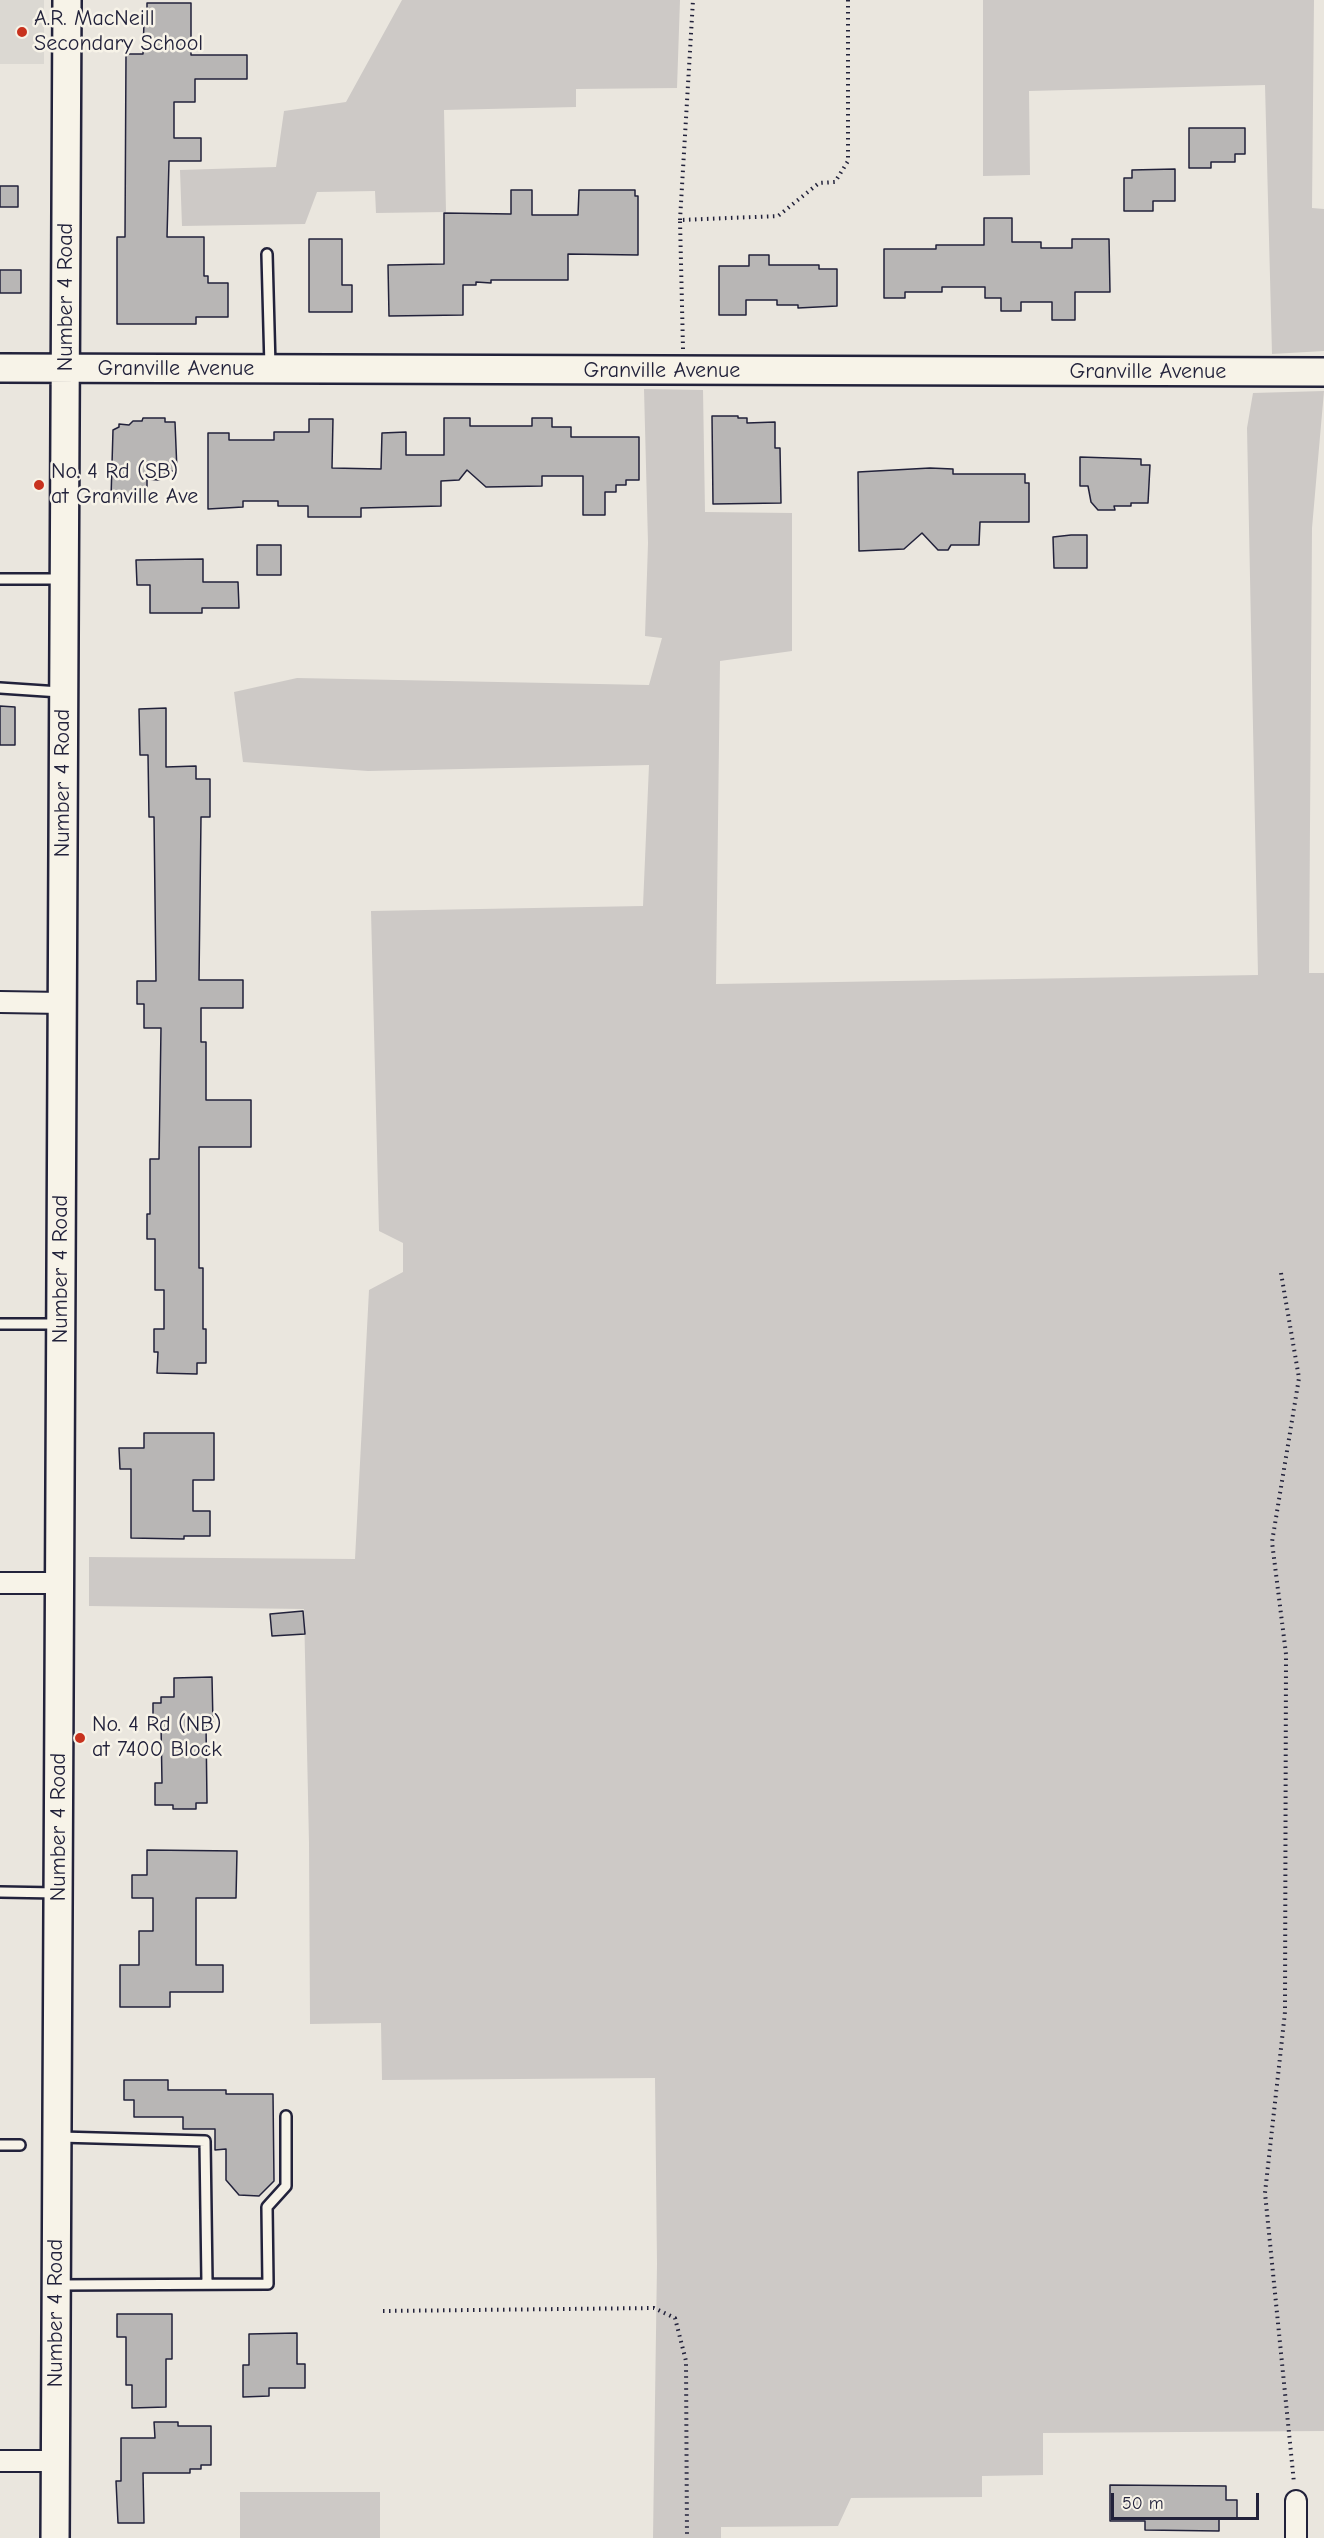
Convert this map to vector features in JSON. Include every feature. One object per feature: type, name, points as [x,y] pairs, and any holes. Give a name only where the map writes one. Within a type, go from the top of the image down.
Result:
[{"type":"main road","name":"Number 4 Road","points":[[55,2538],[67,0]]},
{"type":"main road","name":"Granville Avenue","points":[[0,368],[1324,372]]},
{"type":"street","points":[[0,1002],[63,1003]]},
{"type":"street","points":[[0,1583],[60,1583]]},
{"type":"street","points":[[0,2461],[55,2461]]},
{"type":"street","points":[[1296,2501],[1296,2538]]},
{"type":"lane","points":[[267,254],[270,369]]},
{"type":"lane","points":[[0,579],[64,579]]},
{"type":"lane","points":[[0,688],[64,692]]},
{"type":"lane","points":[[0,1324],[61,1324]]},
{"type":"lane","points":[[0,1892],[59,1893]]},
{"type":"lane","points":[[56,2285],[268,2284],[267,2207],[286,2186],[286,2116]]},
{"type":"lane","points":[[57,2137],[205,2141],[207,2283]]},
{"type":"lane","points":[[0,2145],[20,2145]]},
{"type":"path","points":[[683,371],[680,220],[693,0]]},
{"type":"path","points":[[680,220],[778,216],[819,183],[835,182],[848,161],[848,0]]},
{"type":"path","points":[[1281,1273],[1299,1378],[1272,1542],[1287,1654],[1285,2012],[1265,2193],[1296,2501]]},
{"type":"path","points":[[383,2311],[654,2308],[675,2318],[686,2361],[687,2538]]},
{"type":"shaded area","name":"A.R. MacNeill Secondary School","points":[[0,0],[44,0],[44,64],[0,64]]},
{"type":"shaded area","points":[[402,0],[680,0],[677,88],[576,89],[576,107],[444,110],[446,212],[376,213],[375,191],[317,192],[305,224],[182,226],[180,170],[276,167],[284,111],[346,102]]},
{"type":"shaded area","points":[[983,0],[1314,0],[1312,208],[1324,209],[1324,351],[1272,354],[1265,85],[1029,91],[1030,175],[983,176]]},
{"type":"shaded area","points":[[644,389],[703,390],[705,512],[792,513],[792,651],[720,661],[716,984],[1258,975],[1247,428],[1253,393],[1324,391],[1312,528],[1309,973],[1324,973],[1324,2431],[1043,2433],[1043,2475],[982,2476],[982,2497],[851,2498],[838,2526],[721,2527],[721,2538],[653,2538],[657,2264],[655,2078],[382,2080],[381,2023],[310,2024],[304,1609],[89,1606],[89,1557],[355,1559],[369,1290],[403,1272],[403,1243],[379,1231],[371,911],[643,906],[649,765],[368,771],[243,762],[234,692],[297,678],[649,685],[662,638],[645,636],[648,543]]},
{"type":"shaded area","points":[[240,2492],[380,2492],[380,2538],[240,2538]]},
{"type":"building","points":[[147,3],[191,3],[191,55],[247,55],[247,79],[195,79],[195,102],[174,102],[174,138],[201,138],[201,161],[169,161],[167,237],[204,237],[204,276],[208,276],[208,283],[228,283],[228,317],[196,317],[196,324],[117,324],[117,237],[125,237],[126,54],[143,54]]},
{"type":"building","points":[[1189,128],[1245,128],[1245,154],[1235,154],[1235,162],[1211,162],[1211,168],[1189,168]]},
{"type":"building","points":[[1175,169],[1175,201],[1153,201],[1153,211],[1124,211],[1124,178],[1132,178],[1132,170]]},
{"type":"building","points":[[0,186],[18,186],[18,207],[0,207]]},
{"type":"building","points":[[511,190],[532,190],[532,215],[578,215],[579,190],[635,190],[635,196],[638,196],[638,255],[568,254],[568,280],[476,282],[476,285],[463,285],[463,315],[389,316],[388,265],[444,264],[444,213],[511,214]]},
{"type":"building","points":[[984,218],[1012,218],[1012,242],[1041,242],[1041,248],[1072,248],[1072,239],[1109,239],[1110,292],[1075,292],[1075,320],[1052,320],[1052,302],[1021,302],[1021,311],[1001,311],[1001,298],[985,298],[985,287],[942,287],[942,292],[905,292],[905,298],[884,298],[884,249],[936,249],[936,245],[984,245]]},
{"type":"building","points":[[309,239],[342,239],[342,285],[352,285],[352,312],[309,312]]},
{"type":"building","points":[[749,255],[769,255],[769,265],[819,265],[819,269],[837,269],[837,306],[798,308],[798,305],[777,305],[777,300],[746,300],[746,315],[719,315],[719,266],[749,266]]},
{"type":"building","points":[[0,270],[21,270],[21,293],[0,293]]},
{"type":"building","points":[[712,416],[738,416],[738,418],[747,418],[747,423],[775,422],[775,448],[780,448],[781,503],[713,504]]},
{"type":"building","points":[[143,418],[165,418],[165,422],[175,422],[177,471],[165,471],[165,478],[158,480],[147,479],[147,499],[111,498],[113,430],[119,427],[119,424],[129,425],[133,421],[142,421]]},
{"type":"building","points":[[444,418],[470,418],[470,426],[532,426],[532,418],[552,418],[552,427],[571,427],[571,437],[639,437],[639,480],[626,480],[626,485],[616,485],[616,492],[605,492],[605,515],[583,515],[583,476],[542,476],[542,486],[486,487],[467,470],[459,480],[441,481],[441,506],[361,508],[361,517],[308,517],[308,506],[278,506],[278,501],[243,501],[243,507],[208,509],[208,433],[229,433],[229,440],[274,440],[274,432],[309,432],[309,419],[333,419],[332,468],[381,469],[382,433],[406,432],[406,455],[444,455]]},
{"type":"building","points":[[1080,457],[1141,459],[1141,465],[1150,465],[1148,503],[1114,506],[1115,510],[1098,510],[1091,502],[1088,486],[1080,486]]},
{"type":"building","points":[[953,469],[953,474],[1025,474],[1025,483],[1029,483],[1029,522],[980,522],[979,545],[951,545],[948,550],[938,550],[922,533],[904,549],[859,551],[858,472]]},
{"type":"building","points":[[1087,535],[1087,568],[1054,568],[1053,537]]},
{"type":"building","points":[[257,545],[281,545],[281,575],[257,575]]},
{"type":"building","points":[[203,559],[203,582],[238,582],[239,608],[202,608],[202,613],[150,613],[150,585],[137,585],[136,560]]},
{"type":"building","points":[[0,706],[15,707],[15,745],[0,745]]},
{"type":"building","points":[[166,708],[166,767],[196,766],[196,779],[210,779],[210,817],[201,817],[199,980],[243,980],[243,1008],[201,1008],[201,1042],[206,1042],[206,1100],[251,1100],[251,1147],[199,1147],[199,1268],[203,1268],[203,1329],[206,1329],[206,1363],[197,1363],[197,1374],[157,1373],[158,1352],[154,1352],[154,1329],[164,1329],[164,1290],[155,1290],[155,1239],[147,1239],[147,1214],[150,1214],[150,1159],[159,1159],[161,1028],[144,1028],[144,1004],[137,1004],[137,981],[156,981],[154,817],[149,817],[148,755],[140,755],[139,709]]},
{"type":"building","points":[[144,1433],[214,1433],[214,1480],[193,1480],[193,1511],[210,1511],[210,1536],[184,1536],[184,1539],[131,1538],[131,1469],[120,1469],[119,1448],[144,1448]]},
{"type":"building","points":[[303,1611],[305,1634],[272,1636],[270,1614]]},
{"type":"building","points":[[212,1677],[213,1724],[206,1724],[207,1803],[196,1803],[196,1809],[173,1809],[173,1805],[155,1805],[155,1783],[162,1783],[161,1724],[153,1724],[153,1703],[161,1703],[161,1697],[174,1697],[174,1678]]},
{"type":"building","points":[[147,1850],[237,1851],[236,1898],[196,1898],[196,1965],[223,1965],[223,1992],[170,1992],[170,2007],[120,2007],[120,1965],[139,1965],[139,1931],[153,1931],[153,1898],[132,1898],[132,1875],[147,1875]]},
{"type":"building","points":[[124,2080],[168,2080],[168,2090],[226,2090],[226,2094],[273,2094],[274,2181],[259,2196],[239,2195],[226,2180],[226,2149],[215,2150],[215,2129],[183,2129],[183,2117],[134,2117],[134,2100],[124,2100]]},
{"type":"building","points":[[117,2314],[172,2314],[172,2359],[166,2359],[166,2407],[132,2408],[132,2385],[126,2385],[126,2337],[117,2337]]},
{"type":"building","points":[[297,2333],[297,2364],[305,2364],[305,2388],[269,2388],[269,2396],[243,2397],[243,2365],[249,2365],[249,2334]]},
{"type":"building","points":[[154,2422],[178,2422],[178,2426],[211,2426],[211,2465],[201,2465],[201,2469],[190,2469],[190,2473],[143,2473],[144,2523],[118,2523],[116,2481],[121,2481],[121,2438],[155,2438]]},
{"type":"building","points":[[1110,2485],[1226,2486],[1226,2500],[1237,2500],[1237,2518],[1219,2518],[1219,2531],[1145,2530],[1145,2521],[1110,2521]]},
{"type":"place","name":"A.R. MacNeill Secondary School","points":[[22,32]]},
{"type":"place","name":"No. 4 Rd (SB) at Granville Ave","points":[[39,485]]},
{"type":"place","name":"No. 4 Rd (NB) at 7400 Block","points":[[80,1738]]}]
